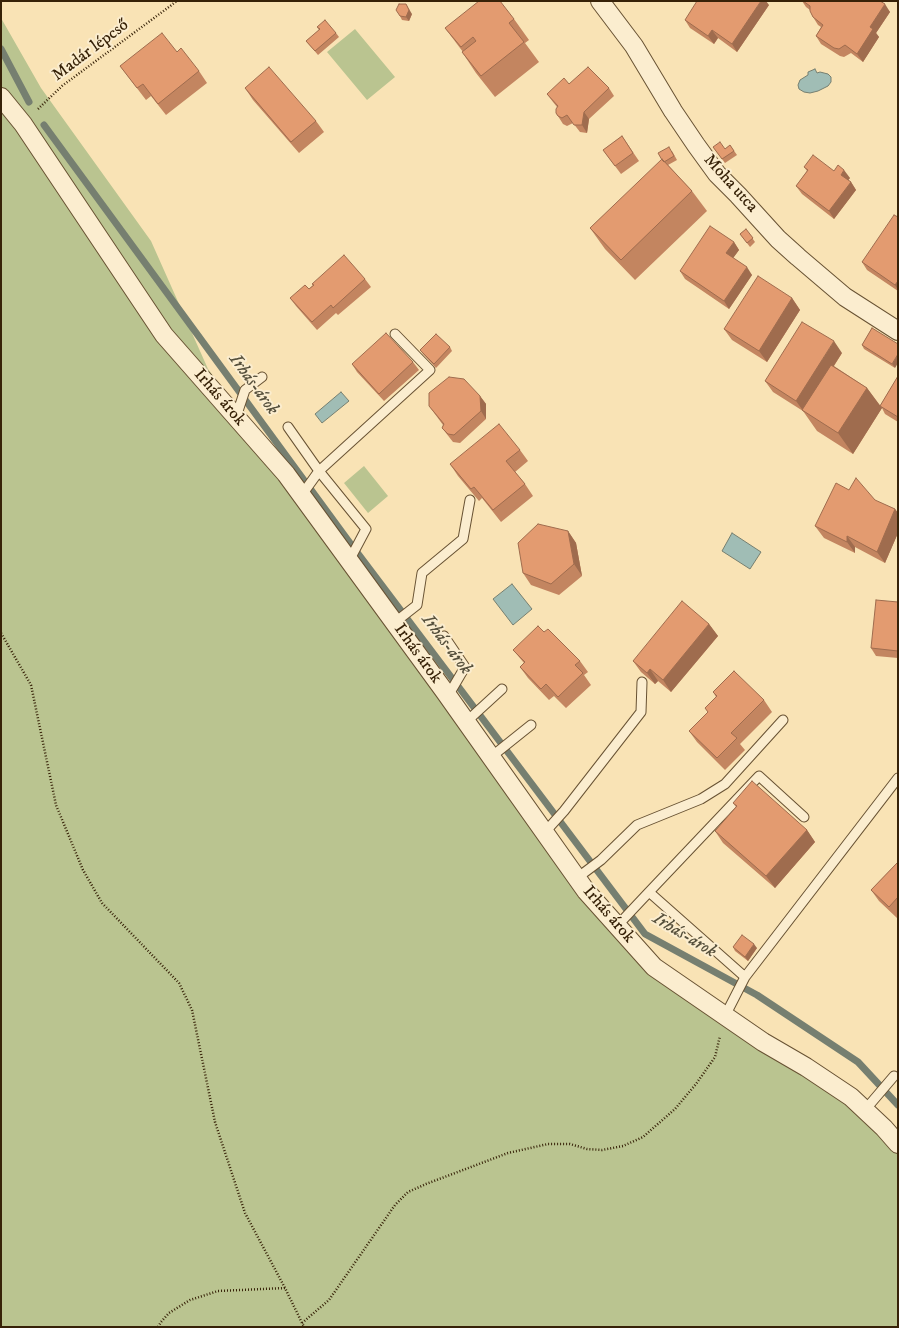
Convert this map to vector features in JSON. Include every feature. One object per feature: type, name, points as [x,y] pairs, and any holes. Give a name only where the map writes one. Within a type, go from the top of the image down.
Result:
[{"type":"street","name":"Moha utca","points":[[600,1],[634,46],[673,111],[717,174],[738,194],[778,239],[798,257],[845,297],[898,331]]},
{"type":"street","name":"Irhás árok","points":[[1,97],[23,124],[164,335],[286,474],[448,696],[586,891],[654,967],[763,1042],[806,1067],[851,1097],[884,1128],[898,1144]]},
{"type":"lane","points":[[301,496],[318,471],[430,370],[395,334]]},
{"type":"lane","points":[[236,417],[245,390],[262,377]]},
{"type":"lane","points":[[288,427],[318,471],[366,528],[349,561]]},
{"type":"lane","points":[[394,622],[417,605],[422,573],[463,539],[470,500]]},
{"type":"lane","points":[[444,636],[465,667],[448,696]]},
{"type":"lane","points":[[545,832],[564,811],[641,712],[642,682]]},
{"type":"lane","points":[[466,722],[502,689]]},
{"type":"lane","points":[[577,878],[601,860],[637,825],[701,800],[724,784],[783,720]]},
{"type":"lane","points":[[491,757],[531,725]]},
{"type":"lane","points":[[617,926],[638,902],[759,776],[804,817]]},
{"type":"lane","points":[[725,1016],[745,977],[898,778]]},
{"type":"lane","points":[[649,892],[745,977]]},
{"type":"lane","points":[[865,1110],[894,1076]]},
{"type":"path","name":"Madár lépcső","points":[[23,124],[62,86],[177,1]]},
{"type":"path","points":[[1,633],[31,685],[56,805],[83,870],[102,903],[179,983],[192,1010],[215,1122],[245,1213],[304,1327]]},
{"type":"path","points":[[302,1323],[329,1300],[395,1205],[408,1192],[508,1153],[548,1144],[570,1144],[587,1149],[602,1150],[623,1146],[644,1137],[675,1109],[715,1057],[725,1016]]},
{"type":"path","points":[[158,1327],[169,1313],[185,1303],[218,1290],[285,1288]]},
{"type":"green space","points":[[1,18],[41,88],[151,241],[208,369],[445,692],[654,967],[806,1067],[898,1144],[898,1327],[1,1327]]},
{"type":"green space","points":[[355,29],[395,77],[367,100],[327,52]]},
{"type":"green space","points":[[364,466],[388,496],[368,513],[344,483]]},
{"type":"water","points":[[815,69],[817,73],[820,72],[828,74],[831,77],[831,82],[828,86],[810,93],[799,89],[798,85],[800,80],[808,75],[808,72]]},
{"type":"water","points":[[341,392],[349,401],[322,423],[315,414]]},
{"type":"water","points":[[732,533],[761,552],[750,569],[722,551]]},
{"type":"water","points":[[512,584],[532,609],[513,625],[493,599]]},
{"type":"building","points":[[479,1],[500,1],[514,19],[509,23],[524,42],[481,76],[462,52],[476,41],[473,37],[461,47],[445,28]]},
{"type":"building","points":[[697,1],[761,1],[732,44],[712,30],[708,36],[685,20]]},
{"type":"building","points":[[803,1],[880,1],[885,4],[870,27],[873,29],[857,54],[845,45],[839,49],[834,48],[816,36],[823,25],[813,17],[810,11],[810,6]]},
{"type":"building","points":[[399,4],[406,4],[409,10],[406,17],[400,16],[396,10]]},
{"type":"building","points":[[325,20],[336,33],[315,51],[306,41],[320,29],[317,27]]},
{"type":"building","points":[[162,33],[177,52],[181,48],[199,71],[158,104],[143,84],[137,88],[120,66]]},
{"type":"building","points":[[269,67],[316,121],[291,142],[245,88]]},
{"type":"building","points":[[588,67],[609,88],[584,112],[582,125],[574,125],[567,115],[562,118],[558,116],[556,109],[558,106],[547,94],[564,78],[569,84]]},
{"type":"building","points":[[622,136],[633,153],[615,166],[603,150]]},
{"type":"building","points":[[720,142],[725,149],[730,145],[734,151],[722,159],[713,147]]},
{"type":"building","points":[[669,147],[674,156],[664,162],[658,153]]},
{"type":"building","points":[[813,155],[834,171],[838,165],[844,170],[841,175],[851,182],[829,211],[796,186],[808,170],[804,167]]},
{"type":"building","points":[[662,159],[692,191],[621,260],[590,228]]},
{"type":"building","points":[[894,215],[898,217],[898,281],[895,285],[862,262]]},
{"type":"building","points":[[710,226],[734,242],[726,253],[747,267],[724,301],[680,271]]},
{"type":"building","points":[[746,229],[753,238],[747,243],[740,234]]},
{"type":"building","points":[[344,255],[365,279],[333,308],[331,305],[312,322],[290,298],[305,285],[309,289],[314,285],[312,284]]},
{"type":"building","points":[[758,276],[792,298],[759,351],[724,329]]},
{"type":"building","points":[[802,322],[834,341],[796,401],[765,381]]},
{"type":"building","points":[[872,328],[898,344],[898,354],[892,364],[862,345]]},
{"type":"building","points":[[386,333],[413,362],[379,394],[352,364]]},
{"type":"building","points":[[436,334],[450,347],[434,364],[420,350]]},
{"type":"building","points":[[831,365],[867,388],[838,433],[802,410]]},
{"type":"building","points":[[898,376],[898,417],[880,406]]},
{"type":"building","points":[[449,377],[464,379],[480,396],[481,411],[454,435],[448,434],[442,428],[444,424],[429,406],[429,393]]},
{"type":"building","points":[[499,424],[520,450],[506,461],[525,484],[493,510],[474,487],[471,489],[450,464]]},
{"type":"building","points":[[856,478],[875,500],[895,509],[877,552],[847,536],[847,542],[815,526],[836,483],[849,490]]},
{"type":"building","points":[[538,524],[568,531],[574,564],[551,584],[523,573],[518,543]]},
{"type":"building","points":[[876,600],[898,602],[898,651],[871,648]]},
{"type":"building","points":[[682,601],[709,624],[663,680],[650,669],[647,673],[633,661]]},
{"type":"building","points":[[538,626],[544,632],[548,629],[580,661],[575,665],[583,673],[558,697],[546,684],[541,689],[520,667],[525,662],[513,650]]},
{"type":"building","points":[[734,671],[764,700],[731,733],[737,738],[717,758],[689,731],[708,712],[705,708],[717,696],[713,692]]},
{"type":"building","points":[[752,781],[807,830],[766,876],[715,831],[737,806],[733,803]]},
{"type":"building","points":[[898,862],[898,897],[889,907],[871,890]]},
{"type":"building","points":[[742,935],[754,944],[745,957],[733,947]]},
{"type":"waterway","name":"Irhás-árok","points":[[1,49],[29,102]]},
{"type":"waterway","name":"Irhás-árok","points":[[44,125],[350,543],[645,934],[757,995],[858,1062],[898,1105]]}]
